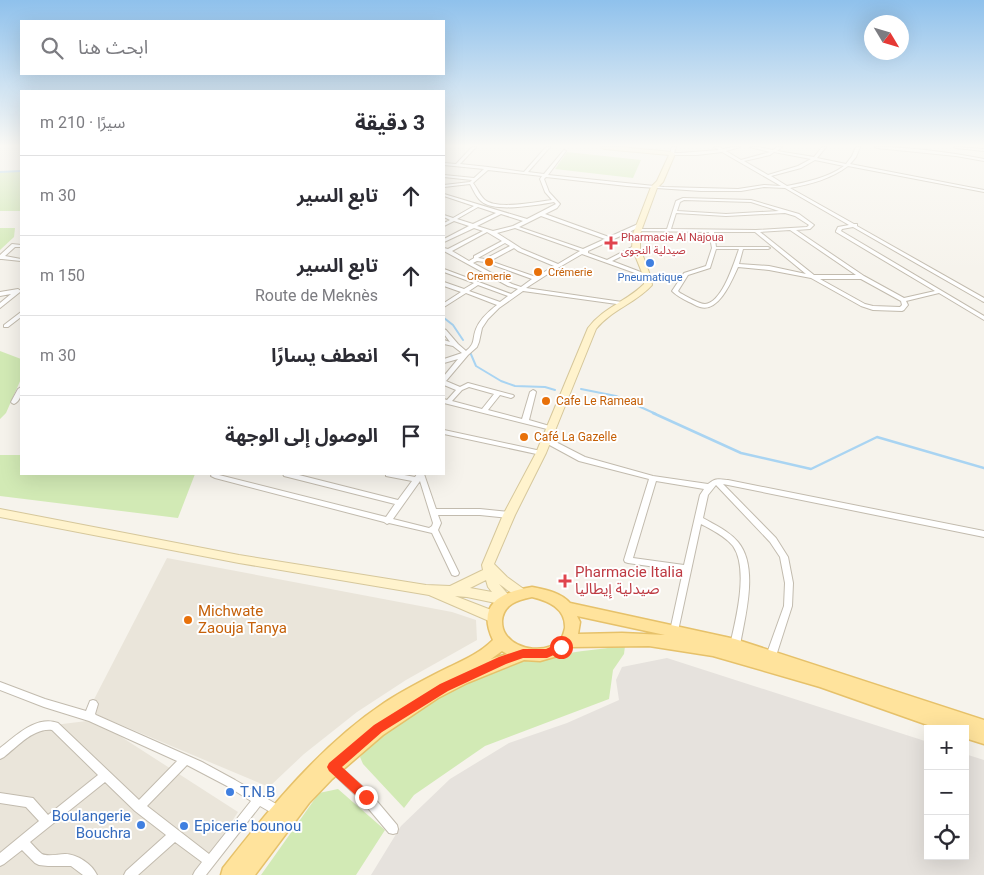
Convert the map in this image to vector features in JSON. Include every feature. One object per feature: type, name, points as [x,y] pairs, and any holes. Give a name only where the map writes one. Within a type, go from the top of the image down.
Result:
[{"type":"main road","points":[[244,875],[285,820],[333,767],[378,728],[419,701],[503,660],[523,654],[547,653],[561,647],[571,635],[573,624],[567,608],[555,597],[544,593],[521,593],[505,600],[498,608],[494,616],[493,627],[501,642],[523,654]]},
{"type":"main road","points":[[567,608],[735,645],[984,727]]},
{"type":"main road","points":[[567,641],[649,640],[702,648],[774,666],[948,725]]},
{"type":"main road","points":[[230,875],[278,812],[306,780],[356,733],[394,706],[438,680],[481,658],[501,642]]},
{"type":"main road","points":[[969,732],[984,737]]},
{"type":"street","points":[[477,188],[485,202]]},
{"type":"street","points":[[493,233],[515,227],[557,206],[545,188]]},
{"type":"street","points":[[449,591],[470,583],[488,569],[509,515],[541,453],[592,328],[601,316],[644,290],[648,285],[648,276],[636,247],[639,227],[654,188]]},
{"type":"street","points":[[677,188],[735,190],[751,188]]},
{"type":"street","points":[[788,188],[984,300]]},
{"type":"street","points":[[967,188],[984,191]]},
{"type":"street","points":[[445,195],[528,221]]},
{"type":"street","points":[[445,381],[466,353],[476,345],[478,329],[484,320],[501,304],[537,279],[609,239],[639,227],[659,232],[669,229],[756,231],[808,228],[812,225],[802,217],[747,200],[684,199],[678,201],[669,229]]},
{"type":"street","points":[[445,224],[485,202],[512,206],[554,201]]},
{"type":"street","points":[[445,241],[512,206]]},
{"type":"street","points":[[675,212],[726,215],[788,212]]},
{"type":"street","points":[[541,214],[609,239]]},
{"type":"street","points":[[445,216],[493,233],[514,246],[559,266]]},
{"type":"street","points":[[855,225],[840,228],[838,231],[984,318]]},
{"type":"street","points":[[515,227],[648,276]]},
{"type":"street","points":[[756,231],[813,277],[868,307],[902,309],[906,305],[903,300],[862,277],[791,229]]},
{"type":"street","points":[[711,230],[714,248],[708,267],[686,274],[676,292],[694,303],[706,307],[710,306],[725,288],[737,265],[741,250]]},
{"type":"street","points":[[446,250],[486,231]]},
{"type":"street","points":[[469,263],[505,241]]},
{"type":"street","points":[[0,257],[14,245],[20,246]]},
{"type":"street","points":[[486,261],[514,246]]},
{"type":"street","points":[[607,262],[636,247]]},
{"type":"street","points":[[714,248],[741,250],[768,248]]},
{"type":"street","points":[[446,250],[510,285],[522,289],[622,304]]},
{"type":"street","points":[[0,257],[20,260]]},
{"type":"street","points":[[476,259],[537,279]]},
{"type":"street","points":[[737,265],[762,266],[813,277],[862,277]]},
{"type":"street","points":[[445,270],[512,296]]},
{"type":"street","points":[[445,304],[478,283]]},
{"type":"street","points":[[445,284],[501,304]]},
{"type":"street","points":[[0,294],[20,291]]},
{"type":"street","points":[[0,306],[20,291]]},
{"type":"street","points":[[903,300],[938,292]]},
{"type":"street","points":[[445,298],[451,300]]},
{"type":"street","points":[[6,326],[20,315]]},
{"type":"street","points":[[445,333],[455,345],[466,353]]},
{"type":"street","points":[[445,342],[455,345]]},
{"type":"street","points":[[445,361],[466,353]]},
{"type":"street","points":[[445,382],[460,388]]},
{"type":"street","points":[[446,401],[464,385],[511,396]]},
{"type":"street","points":[[14,402],[20,391]]},
{"type":"street","points":[[525,421],[533,392]]},
{"type":"street","points":[[484,410],[498,393]]},
{"type":"street","points":[[446,401],[550,428]]},
{"type":"street","points":[[445,432],[541,453]]},
{"type":"street","points":[[546,440],[582,459],[653,478],[708,487]]},
{"type":"street","points":[[295,475],[311,477],[399,503]]},
{"type":"street","points":[[404,475],[419,476]]},
{"type":"street","points":[[215,476],[387,521],[424,530],[434,530]]},
{"type":"street","points":[[387,521],[419,476]]},
{"type":"street","points":[[419,476],[435,512],[437,523],[434,530],[455,573]]},
{"type":"street","points":[[653,478],[628,560],[688,569]]},
{"type":"street","points":[[716,481],[773,540],[784,557],[789,582],[788,606],[771,656]]},
{"type":"street","points":[[674,631],[704,495],[708,487],[716,481],[984,534]]},
{"type":"street","points":[[435,512],[480,512],[509,515]]},
{"type":"street","points":[[0,513],[239,559],[426,590],[467,592],[505,600]]},
{"type":"street","points":[[699,519],[730,538],[738,547],[744,561],[745,578],[735,645]]},
{"type":"street","points":[[488,569],[521,593]]},
{"type":"street","points":[[488,569],[494,587],[505,600]]},
{"type":"street","points":[[426,590],[494,616]]},
{"type":"street","points":[[0,686],[44,704],[91,717],[186,759],[231,782],[278,812]]},
{"type":"street","points":[[91,717],[90,712],[94,704]]},
{"type":"street","points":[[0,754],[35,729],[50,725],[61,731],[139,807],[209,861]]},
{"type":"street","points":[[139,807],[186,759]]},
{"type":"street","points":[[333,767],[366,797],[393,829]]},
{"type":"street","points":[[0,860],[106,775]]},
{"type":"street","points":[[0,798],[29,802],[47,822]]},
{"type":"street","points":[[199,875],[258,800]]},
{"type":"street","points":[[130,875],[174,835]]},
{"type":"street","points":[[22,842],[39,859],[73,860],[82,864],[91,875]]},
{"type":"shaded area","points":[[167,558],[452,612],[476,620],[477,640],[406,680],[357,712],[304,754],[269,787],[88,711]]},
{"type":"shaded area","points":[[667,658],[924,741],[924,860],[969,860],[969,755],[984,760],[984,875],[371,875],[401,826],[450,779],[509,743],[567,723],[619,700],[616,680],[622,667]]},
{"type":"shaded area","points":[[95,720],[238,812],[197,875],[0,875],[0,759],[46,726]]},
{"type":"green space","points":[[0,188],[20,188],[20,211],[0,211]]},
{"type":"green space","points":[[0,228],[15,228],[14,237],[0,250]]},
{"type":"green space","points":[[0,351],[20,359],[20,381],[6,413],[0,419]]},
{"type":"green space","points":[[0,455],[20,455],[20,475],[195,475],[178,518],[0,496]]},
{"type":"green space","points":[[625,646],[624,654],[613,670],[609,699],[485,746],[414,795],[404,808],[363,764],[360,757],[382,734],[462,682],[487,672],[525,661]]},
{"type":"green space","points":[[338,789],[385,830],[356,875],[261,875],[319,793]]},
{"type":"waterway","points":[[445,319],[453,325],[463,340]]},
{"type":"waterway","points":[[470,352],[476,366],[501,381],[515,386],[545,387],[555,390]]},
{"type":"waterway","points":[[581,389],[616,396],[656,414]]},
{"type":"waterway","points":[[653,413],[741,453],[811,469],[877,437],[984,468]]},
{"type":"place","name":"Pharmacie Al Najoua صيدلية النجوى","points":[[611,243]]},
{"type":"place","name":"Cremerie","points":[[489,262]]},
{"type":"place","name":"Pneumatique","points":[[650,263]]},
{"type":"place","name":"Crémerie","points":[[538,272]]},
{"type":"place","name":"Cafe Le Rameau","points":[[546,401]]},
{"type":"place","name":"Café La Gazelle","points":[[524,437]]},
{"type":"place","name":"Pharmacie Italia صيدلية إيطاليا","points":[[565,581]]},
{"type":"place","name":"Michwate Zaouja Tanya","points":[[188,620]]},
{"type":"place","name":"T.N.B","points":[[230,792]]},
{"type":"place","name":"Boulangerie Bouchra","points":[[141,825]]},
{"type":"place","name":"Epicerie bounou","points":[[184,826]]},
{"type":"route","points":[[366,797],[333,767],[378,728],[419,701],[503,660],[523,654],[539,655],[561,647]]}]
